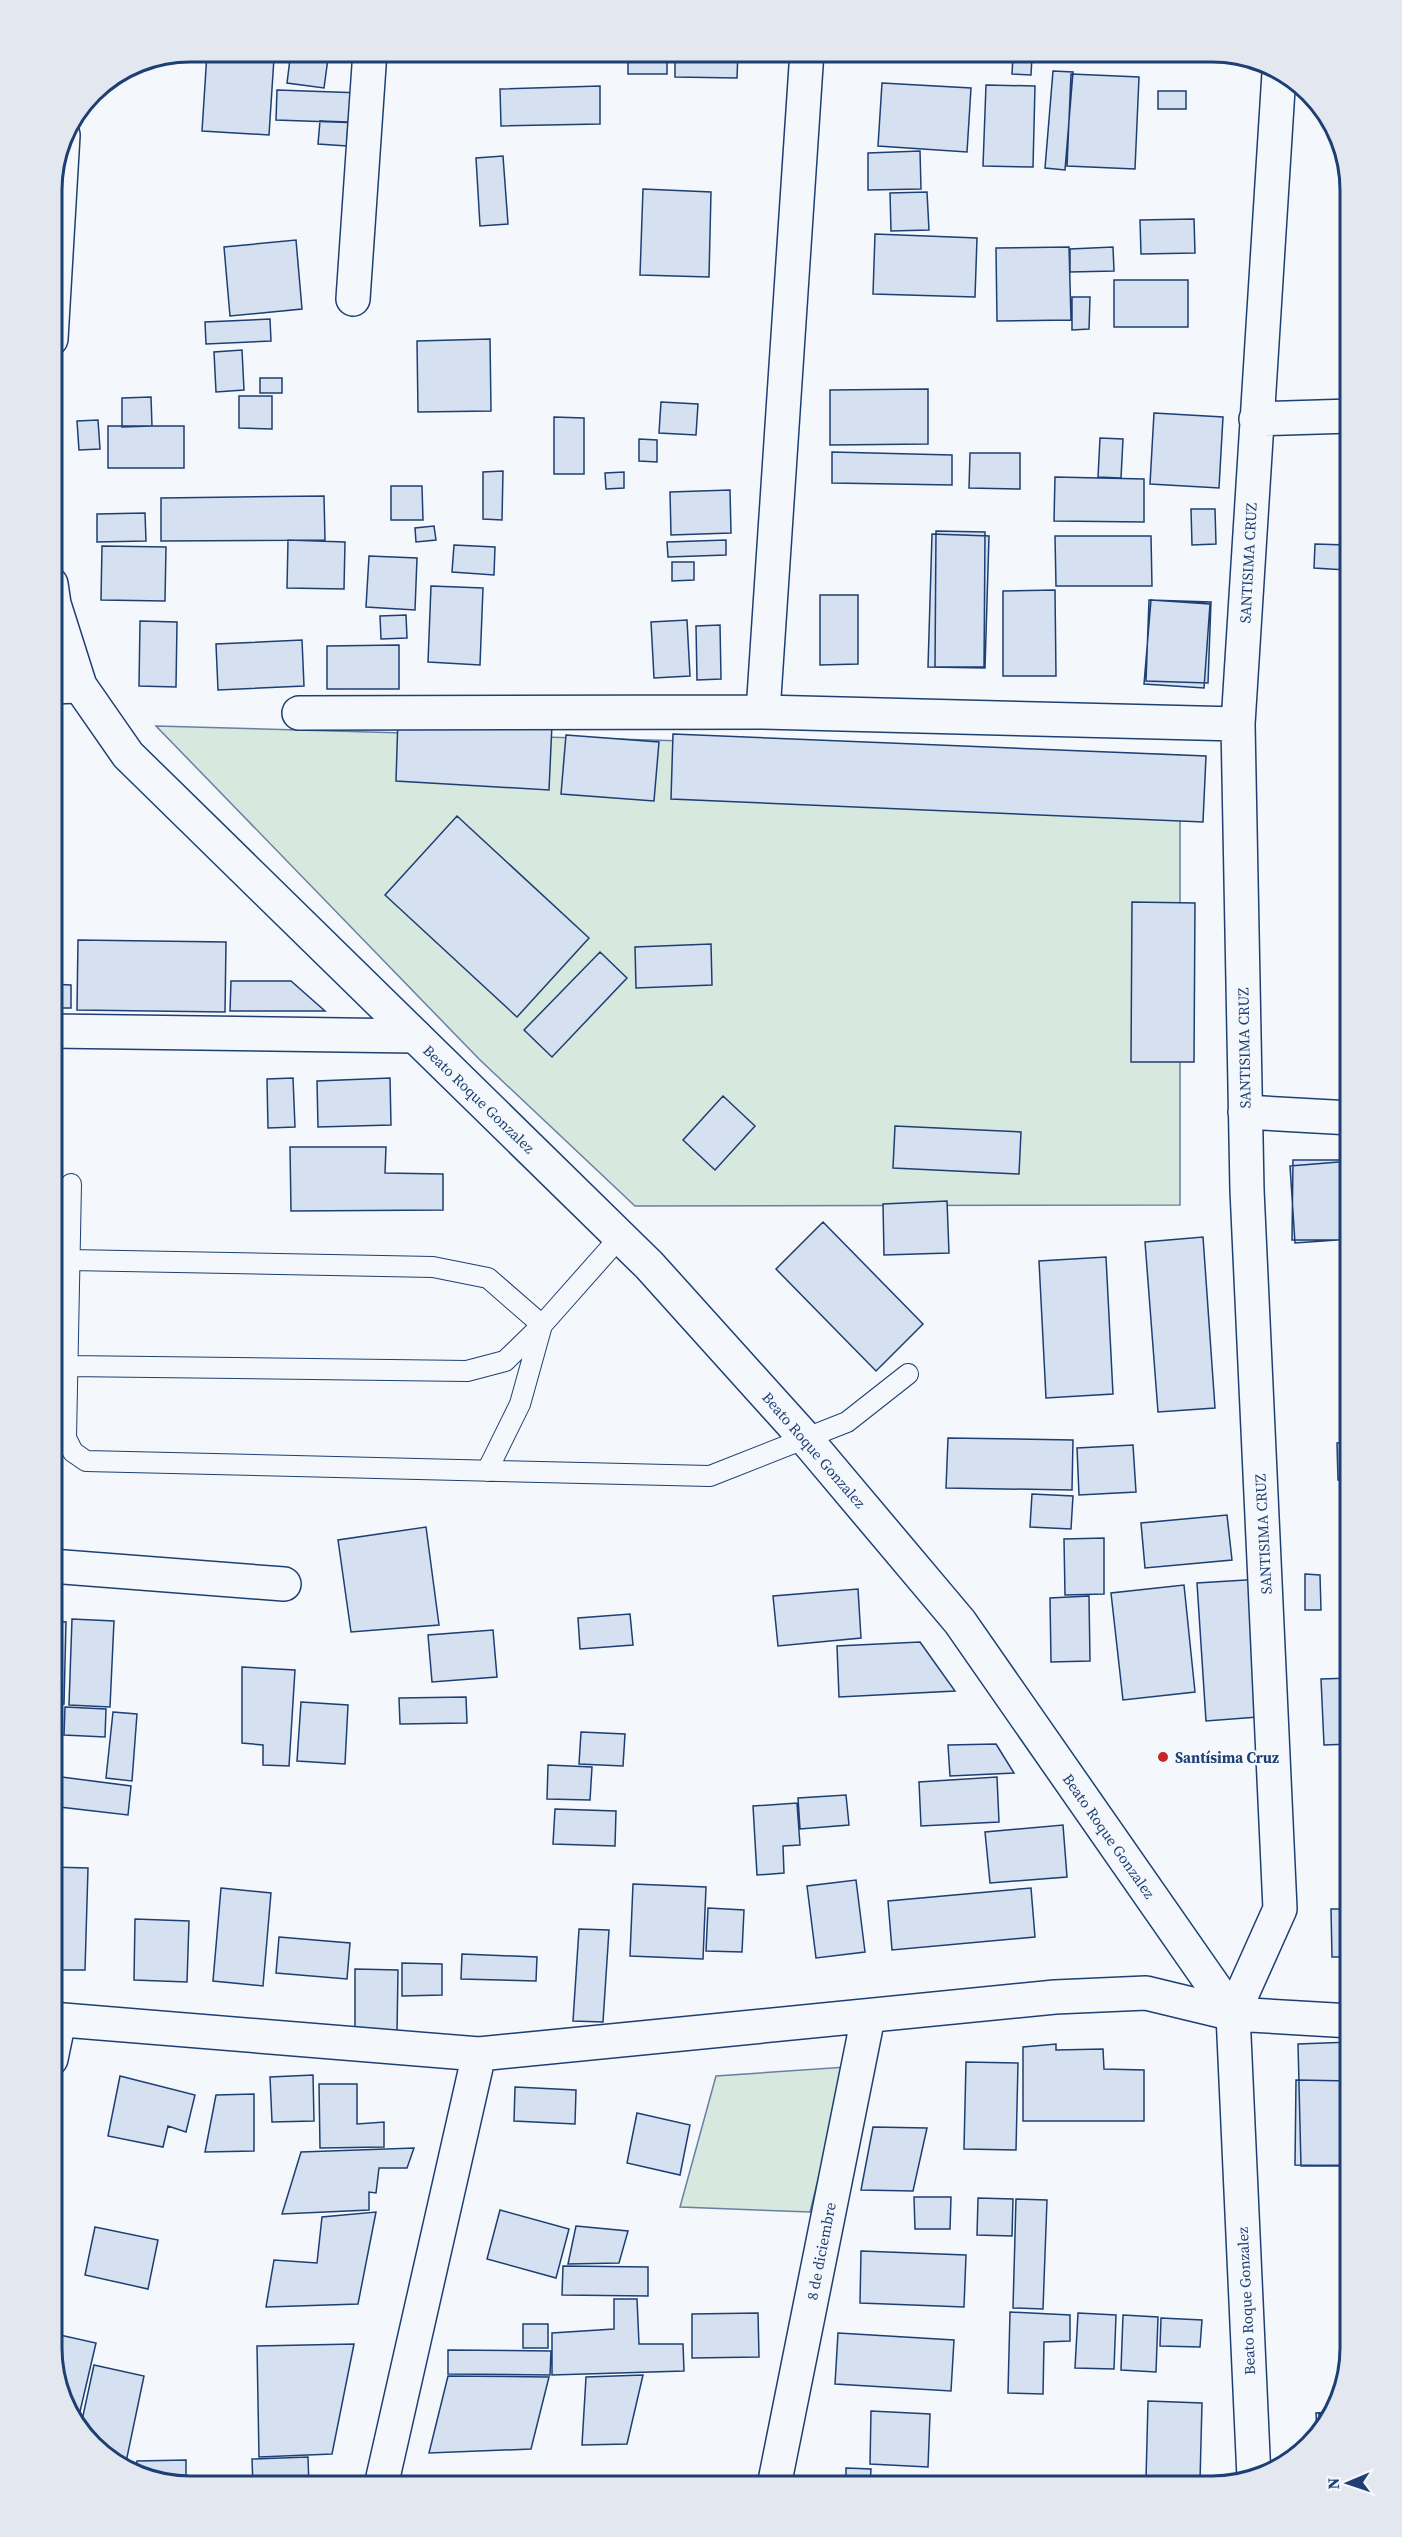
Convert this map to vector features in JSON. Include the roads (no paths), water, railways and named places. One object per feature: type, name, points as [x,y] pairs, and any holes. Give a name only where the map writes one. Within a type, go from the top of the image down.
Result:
[{"type":"street","points":[[352,299],[369,62]]},
{"type":"street","points":[[763,712],[806,62]]},
{"type":"street","name":"SANTISIMA CRUZ","points":[[1233,2014],[1280,1909],[1245,1112],[1238,724],[1279,80]]},
{"type":"street","points":[[1256,419],[1340,416]]},
{"type":"street","name":"Beato Roque Gonzalez","points":[[62,659],[66,686],[128,754],[649,1265],[805,1438],[960,1622],[1233,2014],[1254,2469]]},
{"type":"street","points":[[299,713],[763,712],[1238,724]]},
{"type":"street","points":[[62,1031],[415,1036]]},
{"type":"street","points":[[1245,1112],[1340,1117]]},
{"type":"street","points":[[62,1567],[284,1584]]},
{"type":"street","points":[[62,2020],[479,2054],[1055,1997],[1146,1994],[1233,2014],[1340,2020]]},
{"type":"street","name":"8 de diciembre","points":[[776,2476],[868,2017]]},
{"type":"street","points":[[383,2475],[479,2054]]},
{"type":"lane","points":[[71,1184],[66,1438],[73,1452],[86,1461],[710,1476],[847,1422],[908,1374]]},
{"type":"lane","points":[[68,1366],[467,1371],[505,1361],[542,1325],[620,1237]]},
{"type":"lane","points":[[70,1260],[433,1267],[488,1278],[542,1325]]},
{"type":"lane","points":[[487,1471],[520,1404],[542,1325]]},
{"type":"place","name":"Santísima Cruz","points":[[1163,1757]]}]
